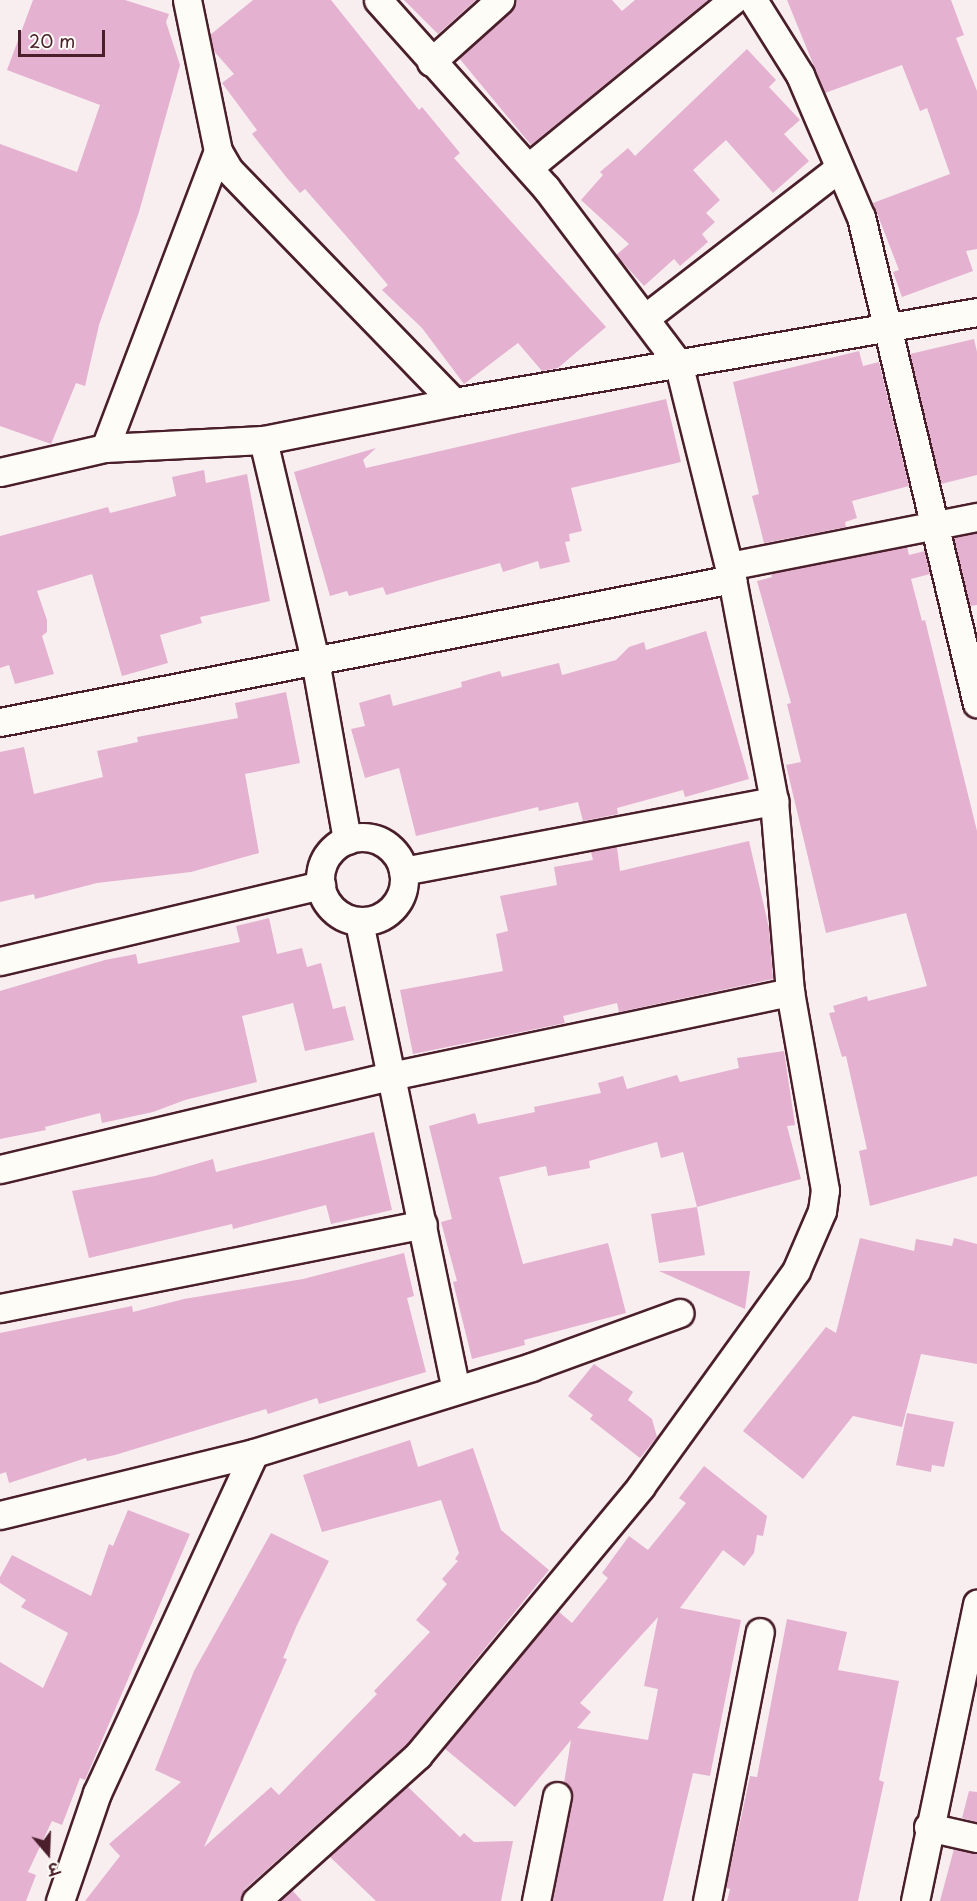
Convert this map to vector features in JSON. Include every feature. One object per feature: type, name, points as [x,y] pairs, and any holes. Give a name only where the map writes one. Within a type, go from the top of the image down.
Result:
[{"type":"street","points":[[187,0],[218,150],[229,170],[454,402]]},
{"type":"street","points":[[256,1901],[418,1755],[641,1486],[796,1271],[822,1211],[825,1190],[790,992],[774,801],[730,572],[678,363],[529,167],[431,62],[378,0]]},
{"type":"street","points":[[431,62],[500,0]]},
{"type":"street","points":[[529,167],[733,0]]},
{"type":"street","points":[[753,0],[800,75],[861,217],[936,523],[977,703]]},
{"type":"street","points":[[105,448],[218,150]]},
{"type":"street","points":[[645,318],[839,168]]},
{"type":"street","points":[[0,472],[105,448],[263,440],[454,402],[977,312]]},
{"type":"street","points":[[263,440],[315,660],[347,840]]},
{"type":"street","points":[[0,722],[315,660],[730,572],[936,523],[977,517]]},
{"type":"street","points":[[403,871],[774,801]]},
{"type":"street","points":[[347,840],[376,840],[388,846],[403,871],[402,892],[391,911],[379,919],[359,922],[339,913],[321,885],[319,872],[325,858],[347,840]]},
{"type":"street","points":[[0,961],[321,885]]},
{"type":"street","points":[[359,922],[456,1389]]},
{"type":"street","points":[[0,1169],[392,1076],[790,992]]},
{"type":"street","points":[[0,1308],[423,1224]]},
{"type":"street","points":[[0,1515],[254,1453],[456,1389],[531,1368],[679,1313]]},
{"type":"street","points":[[60,1901],[97,1793],[254,1453]]},
{"type":"street","points":[[915,1901],[928,1827],[977,1603]]},
{"type":"street","points":[[707,1901],[760,1632]]},
{"type":"street","points":[[536,1901],[557,1796]]},
{"type":"street","points":[[928,1827],[977,1838]]},
{"type":"building","points":[[33,0],[125,0],[169,14],[166,22],[180,65],[139,212],[99,325],[85,386],[76,383],[51,444],[0,426],[0,144],[77,172],[100,105],[7,70]]},
{"type":"building","points":[[253,0],[331,0],[419,110],[422,107],[460,153],[454,158],[606,327],[558,368],[542,371],[518,343],[464,384],[422,328],[382,290],[388,285],[347,237],[305,189],[300,193],[287,178],[252,134],[257,130],[222,83],[234,74],[213,50],[210,35]]},
{"type":"building","points":[[404,0],[476,0],[438,34]]},
{"type":"building","points":[[515,0],[612,0],[622,11],[635,0],[708,0],[531,145],[459,58],[511,12]]},
{"type":"building","points":[[787,0],[951,0],[964,35],[956,38],[977,91],[977,249],[966,251],[973,271],[902,297],[893,272],[899,270],[873,203],[950,174],[927,108],[920,111],[902,65],[825,93]]},
{"type":"building","points":[[747,49],[776,80],[769,87],[800,120],[784,134],[809,161],[773,193],[726,140],[693,170],[720,200],[706,213],[715,222],[702,234],[708,242],[680,266],[674,259],[644,286],[616,255],[629,244],[581,200],[603,175],[600,172],[628,148],[635,156]]},
{"type":"building","points":[[974,339],[977,352],[977,475],[941,484],[910,354]]},
{"type":"building","points":[[859,351],[863,366],[879,362],[909,486],[852,501],[857,518],[845,522],[846,527],[764,543],[752,496],[759,494],[733,382]]},
{"type":"building","points":[[666,399],[681,462],[571,488],[582,531],[569,534],[570,541],[565,542],[570,562],[540,569],[538,561],[503,572],[500,563],[386,595],[383,587],[349,596],[347,591],[330,596],[294,472],[376,448],[363,460],[366,468]]},
{"type":"building","points":[[204,470],[206,483],[247,474],[270,601],[200,617],[202,623],[160,635],[168,663],[122,676],[92,574],[37,591],[47,620],[47,632],[42,636],[54,674],[15,684],[9,665],[0,668],[0,536],[108,507],[110,513],[176,496],[172,477]]},
{"type":"building","points":[[977,533],[977,605],[970,606],[954,538]]},
{"type":"building","points":[[907,547],[909,555],[925,551],[930,574],[911,579],[922,621],[925,620],[977,831],[977,1176],[870,1206],[859,1151],[867,1149],[846,1056],[842,1057],[829,1013],[835,1012],[833,1006],[867,996],[868,1001],[927,986],[906,913],[826,933],[786,765],[801,762],[787,704],[791,703],[757,581],[772,577],[771,574]]},
{"type":"building","points":[[706,631],[749,779],[685,797],[683,790],[617,808],[618,814],[583,821],[578,802],[539,811],[538,807],[416,836],[399,768],[365,778],[351,729],[365,726],[359,703],[390,694],[393,706],[462,687],[461,682],[500,671],[502,677],[559,663],[562,675],[616,660],[629,647],[644,642],[646,650]]},
{"type":"building","points":[[286,692],[300,763],[245,774],[259,853],[191,872],[97,883],[35,899],[34,894],[0,902],[0,752],[24,747],[34,794],[103,777],[97,751],[138,742],[137,737],[238,718],[235,703]]},
{"type":"building","points":[[749,841],[769,928],[773,979],[619,1012],[617,1003],[563,1016],[565,1023],[413,1054],[400,990],[503,971],[496,934],[508,931],[500,896],[557,885],[554,867],[593,860],[591,852],[617,847],[620,871]]},
{"type":"building","points":[[269,918],[277,954],[302,948],[307,967],[321,963],[333,1009],[345,1006],[354,1040],[305,1051],[293,1003],[242,1016],[257,1082],[185,1100],[153,1112],[102,1123],[100,1113],[45,1127],[46,1130],[0,1139],[0,991],[105,960],[136,954],[138,964],[240,942],[236,926]]},
{"type":"building","points":[[784,1051],[795,1125],[787,1126],[801,1179],[697,1207],[683,1152],[661,1158],[657,1142],[589,1161],[590,1168],[548,1176],[546,1166],[499,1177],[523,1264],[608,1243],[626,1313],[524,1340],[525,1345],[472,1359],[453,1282],[457,1281],[441,1222],[452,1219],[429,1126],[475,1113],[478,1124],[535,1112],[534,1107],[601,1093],[598,1083],[623,1076],[627,1089],[677,1075],[680,1082],[739,1068],[737,1058]]},
{"type":"building","points":[[374,1132],[392,1210],[331,1224],[326,1205],[233,1229],[232,1224],[89,1258],[72,1191],[155,1176],[213,1159],[216,1172]]},
{"type":"building","points":[[697,1207],[705,1255],[659,1263],[651,1214]]},
{"type":"building","points":[[860,1238],[914,1251],[916,1239],[952,1246],[954,1238],[977,1244],[977,1364],[921,1354],[902,1427],[853,1416],[803,1479],[743,1431],[826,1327],[836,1333]]},
{"type":"building","points":[[404,1253],[414,1296],[407,1298],[426,1372],[319,1404],[317,1398],[268,1414],[266,1409],[115,1455],[87,1461],[86,1458],[9,1483],[6,1472],[0,1474],[0,1333],[132,1306],[133,1312],[184,1299],[303,1279]]},
{"type":"building","points":[[659,1271],[750,1271],[745,1309],[729,1302]]},
{"type":"building","points":[[594,1364],[633,1392],[628,1400],[652,1419],[657,1437],[640,1458],[590,1419],[593,1415],[568,1396]]},
{"type":"building","points":[[907,1413],[954,1422],[944,1467],[932,1465],[931,1472],[896,1465]]},
{"type":"building","points":[[410,1440],[418,1467],[473,1448],[501,1530],[549,1570],[407,1744],[245,1889],[241,1901],[85,1901],[120,1856],[109,1844],[181,1782],[155,1770],[194,1671],[271,1533],[329,1561],[297,1625],[283,1658],[287,1659],[204,1847],[271,1787],[279,1795],[377,1694],[374,1691],[430,1632],[416,1620],[447,1584],[442,1579],[458,1561],[455,1559],[459,1553],[441,1500],[322,1532],[303,1475]]},
{"type":"building","points":[[704,1466],[767,1516],[763,1536],[757,1535],[754,1553],[744,1566],[723,1550],[680,1608],[741,1620],[710,1776],[693,1773],[663,1901],[553,1901],[572,1799],[572,1790],[564,1783],[571,1740],[515,1807],[444,1748],[558,1611],[572,1623],[608,1578],[602,1573],[629,1536],[648,1550],[686,1503],[679,1498]],"holes":[[[658,1617],[644,1686],[658,1689],[648,1740],[577,1728],[591,1712],[580,1703]]]},
{"type":"building","points":[[128,1510],[190,1534],[85,1780],[80,1778],[62,1825],[52,1821],[28,1872],[36,1875],[26,1901],[0,1901],[0,1662],[43,1688],[68,1633],[21,1607],[26,1600],[0,1583],[0,1577],[12,1555],[91,1596],[109,1544],[113,1546]]},
{"type":"building","points":[[787,1619],[847,1632],[838,1670],[899,1681],[879,1780],[884,1782],[858,1901],[727,1901],[730,1889],[726,1888],[750,1776],[757,1777]]},
{"type":"building","points":[[407,1786],[460,1837],[464,1833],[474,1842],[513,1841],[501,1901],[376,1901],[329,1856]]},
{"type":"building","points":[[969,1791],[977,1792],[977,1822],[962,1818]]},
{"type":"building","points":[[954,1849],[977,1853],[977,1901],[940,1901]]},
{"type":"building","points":[[292,1890],[302,1901],[280,1901]]}]
